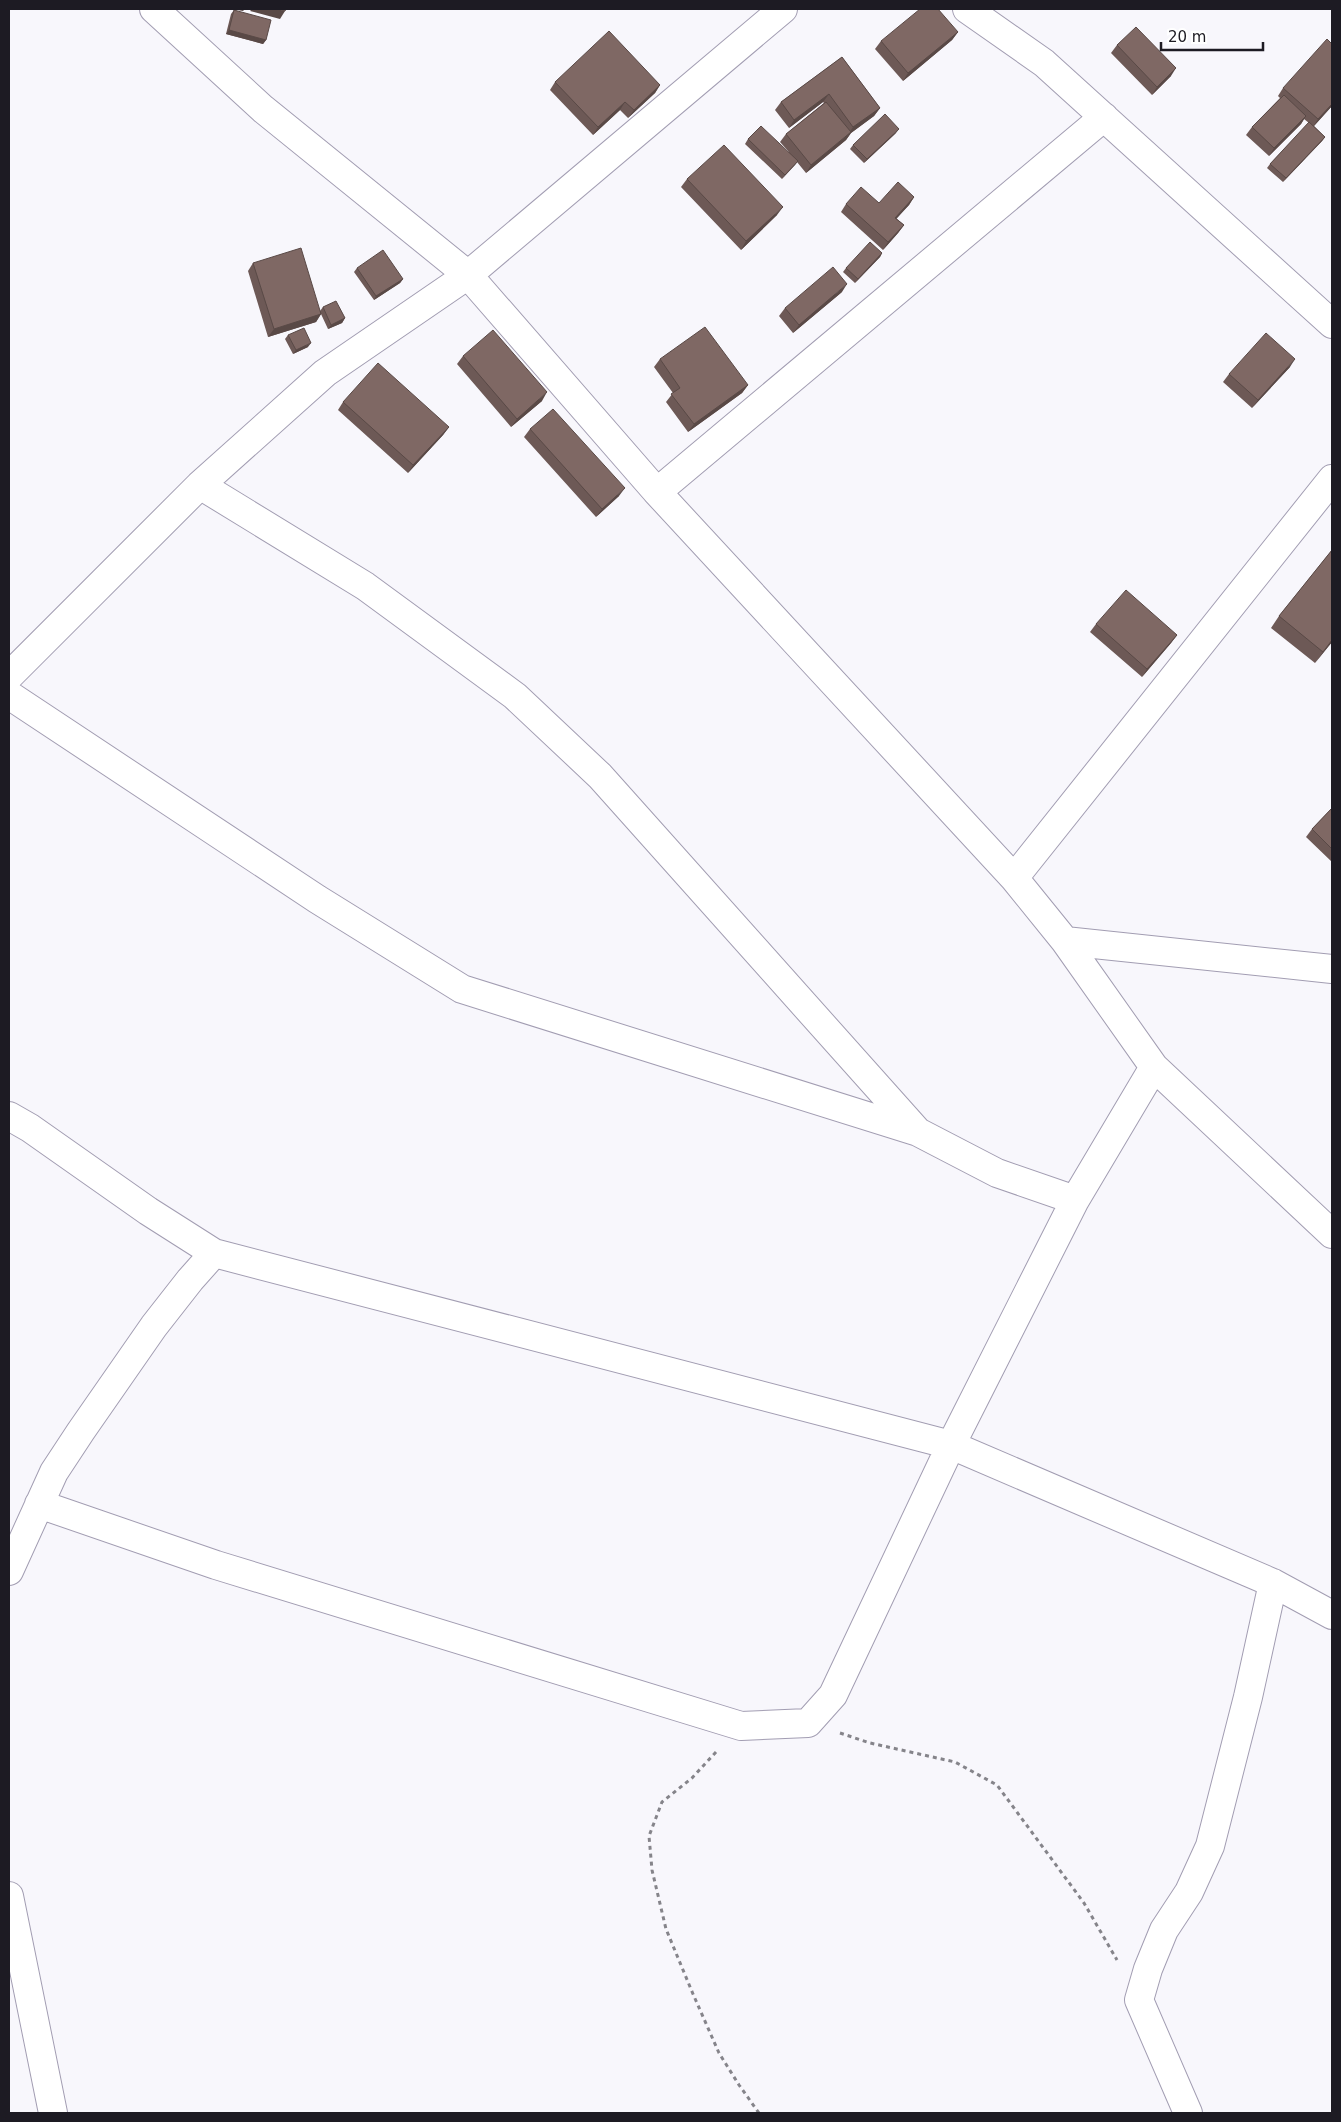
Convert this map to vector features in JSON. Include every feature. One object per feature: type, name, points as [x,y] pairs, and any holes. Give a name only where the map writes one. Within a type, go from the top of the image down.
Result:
[{"type":"street","points":[[154,9],[263,110],[468,275],[657,492],[1014,878],[1065,941],[1154,1067],[1332,1234]]},
{"type":"street","points":[[9,676],[200,485],[325,373],[468,275],[783,9]]},
{"type":"street","points":[[968,9],[1044,63],[1332,324]]},
{"type":"street","points":[[657,492],[1104,117]]},
{"type":"street","points":[[1014,878],[1332,479]]},
{"type":"street","points":[[200,485],[365,586],[515,696],[600,776],[918,1132]]},
{"type":"street","points":[[9,694],[317,899],[462,989],[918,1132],[996,1173],[1075,1200]]},
{"type":"street","points":[[1065,941],[1332,969]]},
{"type":"street","points":[[39,1504],[216,1565],[741,1726],[808,1723],[833,1695],[951,1445],[1075,1200],[1154,1067]]},
{"type":"street","points":[[9,1116],[30,1128],[148,1211],[214,1253],[951,1445],[1273,1583],[1332,1615]]},
{"type":"street","points":[[9,1571],[54,1472],[154,1326],[214,1253]]},
{"type":"street","points":[[1188,2113],[1139,2000],[1148,1969],[1164,1930],[1189,1892],[1210,1846],[1248,1698],[1273,1583]]},
{"type":"street","points":[[9,1896],[53,2113]]},
{"type":"path","points":[[808,1723],[870,1743],[955,1762],[997,1785],[1084,1903],[1139,2000]]},
{"type":"path","points":[[741,1726],[692,1778],[662,1802],[650,1836],[653,1878],[666,1930],[720,2053],[759,2113]]},
{"type":"building","points":[[920,9],[938,9],[958,32],[908,73],[881,41]]},
{"type":"building","points":[[234,10],[271,20],[266,40],[229,30]]},
{"type":"building","points":[[1136,27],[1176,68],[1157,87],[1117,45]]},
{"type":"building","points":[[609,31],[660,85],[634,110],[625,102],[598,127],[555,82]]},
{"type":"building","points":[[1327,39],[1332,44],[1332,104],[1318,119],[1283,88]]},
{"type":"building","points":[[842,57],[880,108],[853,127],[829,94],[794,120],[781,102]]},
{"type":"building","points":[[1284,95],[1306,116],[1274,148],[1252,127]]},
{"type":"building","points":[[826,102],[851,132],[811,165],[786,134]]},
{"type":"building","points":[[885,114],[899,129],[867,159],[853,145]]},
{"type":"building","points":[[1309,122],[1325,137],[1286,178],[1270,164]]},
{"type":"building","points":[[761,126],[798,161],[785,175],[748,139]]},
{"type":"building","points":[[724,145],[783,207],[746,241],[687,179]]},
{"type":"building","points":[[898,182],[914,197],[895,218],[904,225],[888,242],[846,204],[861,187],[879,203]]},
{"type":"building","points":[[870,242],[882,253],[858,279],[846,268]]},
{"type":"building","points":[[301,248],[321,314],[274,329],[253,263]]},
{"type":"building","points":[[383,250],[403,279],[376,296],[357,268]]},
{"type":"building","points":[[833,267],[847,284],[799,325],[785,308]]},
{"type":"building","points":[[336,301],[345,318],[331,325],[323,307]]},
{"type":"building","points":[[705,327],[748,385],[694,424],[671,394],[680,388],[660,359]]},
{"type":"building","points":[[304,328],[311,343],[296,350],[288,335]]},
{"type":"building","points":[[493,330],[547,392],[517,419],[463,356]]},
{"type":"building","points":[[1266,333],[1295,359],[1258,400],[1229,374]]},
{"type":"building","points":[[378,363],[449,427],[413,465],[343,402]]},
{"type":"building","points":[[553,409],[625,488],[602,509],[530,429]]},
{"type":"building","points":[[1332,550],[1332,640],[1323,652],[1279,616]]},
{"type":"building","points":[[1126,590],[1177,635],[1147,669],[1096,624]]},
{"type":"building","points":[[1332,808],[1332,849],[1312,829]]}]
